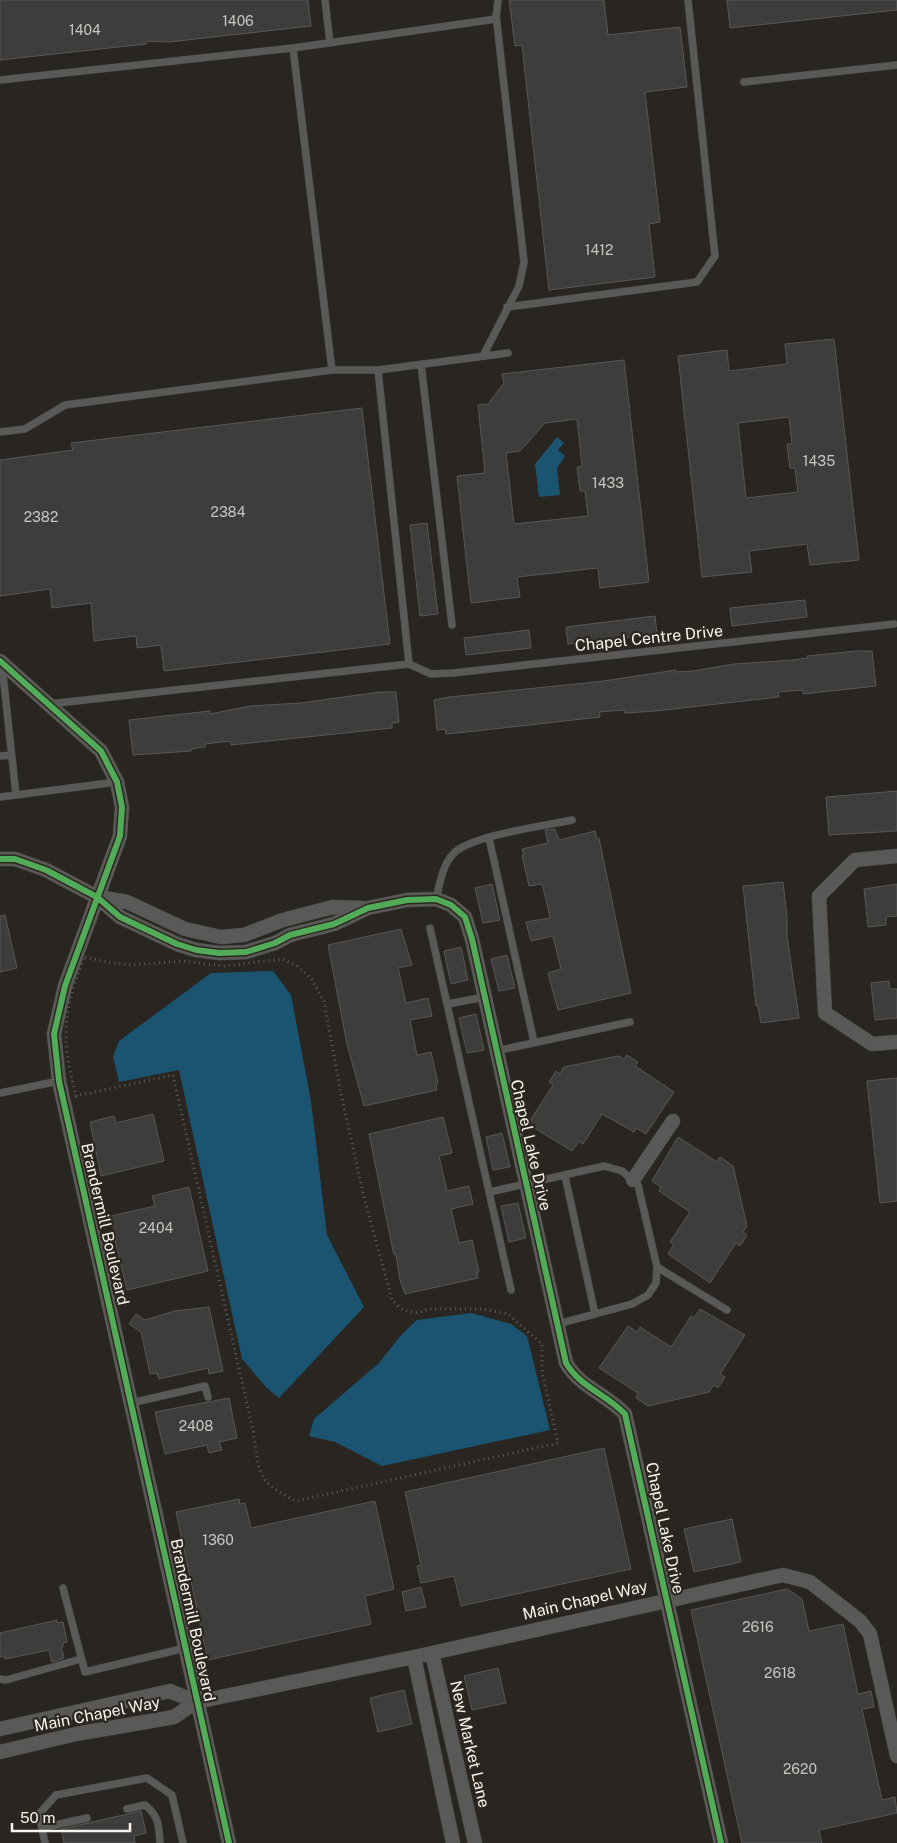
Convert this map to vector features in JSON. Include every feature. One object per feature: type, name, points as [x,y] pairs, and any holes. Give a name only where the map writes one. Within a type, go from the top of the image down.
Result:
[{"type":"street","name":"Brandermill Boulevard","points":[[1,662],[101,751],[117,782],[122,806],[120,836],[65,986],[54,1034],[59,1081],[196,1702],[229,1843]]},
{"type":"street","points":[[897,856],[855,860],[819,896],[825,1013],[872,1044],[897,1042]]},
{"type":"street","points":[[0,859],[16,858],[46,870],[97,897],[120,917],[178,944],[218,953],[246,952],[275,943],[290,935],[334,924],[368,908],[407,900],[436,899]]},
{"type":"street","name":"Chapel Lake Drive","points":[[436,899],[451,905],[465,917],[566,1363],[574,1376],[614,1403],[625,1414],[721,1843]]},
{"type":"street","points":[[633,1180],[673,1121]]},
{"type":"street","name":"Main Chapel Way","points":[[0,1752],[76,1734],[174,1717],[196,1702],[414,1657],[784,1575],[810,1582],[860,1620],[870,1634],[897,1756]]},
{"type":"street","name":"New Market Lane","points":[[432,1653],[474,1843]]},
{"type":"street","points":[[414,1657],[453,1843]]},
{"type":"street","name":"Main Chapel Way","points":[[0,1729],[170,1690],[196,1702]]},
{"type":"lane","points":[[325,0],[330,43]]},
{"type":"lane","points":[[483,356],[519,286],[524,262],[496,19],[496,0]]},
{"type":"lane","points":[[507,307],[697,282],[715,256],[688,0]]},
{"type":"lane","points":[[0,80],[293,48],[496,19]]},
{"type":"lane","points":[[293,48],[332,370]]},
{"type":"lane","points":[[744,82],[897,65]]},
{"type":"lane","points":[[0,432],[25,429],[65,405],[332,370],[378,370],[508,353]]},
{"type":"lane","points":[[421,364],[452,625]]},
{"type":"lane","points":[[48,704],[409,664],[378,370]]},
{"type":"lane","name":"Chapel Centre Drive","points":[[409,664],[431,674],[453,673],[894,624]]},
{"type":"lane","points":[[1,662],[16,795]]},
{"type":"lane","points":[[0,756],[11,754]]},
{"type":"lane","points":[[0,797],[117,782]]},
{"type":"lane","points":[[436,899],[444,870],[454,854],[468,843],[572,820]]},
{"type":"lane","points":[[489,838],[534,1042]]},
{"type":"lane","points":[[430,928],[511,1290]]},
{"type":"lane","points":[[448,1004],[484,997]]},
{"type":"lane","points":[[496,1051],[630,1022]]},
{"type":"lane","points":[[0,1093],[59,1081]]},
{"type":"lane","points":[[490,1192],[604,1166],[622,1171],[638,1185],[657,1267],[656,1283],[648,1295],[632,1304],[558,1324]]},
{"type":"lane","points":[[565,1176],[595,1314]]},
{"type":"lane","points":[[657,1267],[727,1310]]},
{"type":"lane","points":[[131,1403],[205,1386],[208,1397]]},
{"type":"lane","points":[[63,1588],[85,1672],[185,1648]]},
{"type":"lane","points":[[0,1679],[6,1680],[81,1659]]},
{"type":"lane","points":[[45,1843],[40,1814],[56,1795],[147,1778],[172,1796],[183,1843]]},
{"type":"lane","points":[[127,1809],[145,1805],[152,1811],[158,1819],[160,1843]]},
{"type":"lane","points":[[42,1828],[87,1818]]},
{"type":"path","points":[[85,957],[90,958],[132,965],[183,961],[224,966],[282,959],[297,966],[311,978],[324,1002],[341,1094],[365,1201],[392,1300],[403,1310],[418,1313],[428,1309],[482,1309],[508,1314],[529,1330],[542,1344],[542,1372],[558,1443],[296,1501],[272,1489],[260,1473],[251,1422],[173,1075],[76,1096],[66,1040],[67,1016],[78,974],[85,957]]},
{"type":"water","points":[[557,437],[564,443],[558,450],[565,456],[557,468],[560,495],[539,497],[535,464]]},
{"type":"water","points":[[273,971],[291,995],[311,1101],[327,1235],[364,1307],[279,1398],[267,1388],[242,1359],[179,1070],[119,1082],[113,1057],[119,1041],[211,973]]},
{"type":"water","points":[[471,1313],[511,1324],[527,1336],[550,1430],[382,1466],[335,1442],[309,1436],[314,1419],[379,1363],[402,1334],[417,1320]]},
{"type":"building","points":[[0,0],[308,0],[311,26],[169,42],[146,41],[146,44],[0,60]]},
{"type":"building","points":[[509,0],[604,0],[608,35],[680,27],[687,87],[645,92],[660,222],[649,224],[655,277],[549,290],[522,45],[515,46]]},
{"type":"building","points":[[727,0],[897,0],[897,10],[730,28]]},
{"type":"building","points":[[834,339],[859,560],[810,565],[807,544],[749,551],[752,572],[702,577],[678,356],[727,350],[729,371],[787,364],[785,344]],"holes":[[[789,417],[792,444],[787,444],[790,468],[795,468],[798,492],[746,498],[738,423]]]},
{"type":"building","points":[[624,360],[649,582],[600,588],[598,568],[517,577],[520,597],[471,603],[457,476],[485,473],[478,405],[488,404],[504,383],[502,374]],"holes":[[[577,419],[582,466],[577,467],[580,491],[585,491],[588,516],[514,524],[506,453],[520,451],[545,423]]]},
{"type":"building","points":[[362,408],[390,644],[164,671],[161,645],[137,648],[136,636],[94,641],[91,603],[52,608],[50,589],[0,596],[0,460],[73,450],[71,443]]},
{"type":"building","points":[[427,523],[438,614],[420,616],[410,525]]},
{"type":"building","points":[[805,600],[807,617],[732,626],[730,608]]},
{"type":"building","points":[[655,616],[657,634],[568,644],[566,627]]},
{"type":"building","points":[[529,630],[531,648],[466,655],[464,638]]},
{"type":"building","points":[[872,651],[876,686],[803,694],[803,690],[778,692],[779,697],[656,711],[625,713],[624,710],[599,712],[600,717],[476,731],[446,734],[445,729],[437,730],[434,700],[449,697],[604,681],[676,670],[676,672],[693,671],[734,664],[792,660],[808,658],[807,656]]},
{"type":"building","points":[[380,692],[396,692],[399,722],[392,723],[392,728],[231,745],[230,741],[205,744],[205,747],[191,749],[191,751],[133,755],[129,720],[210,711],[210,714],[250,706],[300,703]]},
{"type":"building","points":[[897,791],[897,831],[829,835],[826,797]]},
{"type":"building","points":[[555,829],[559,840],[595,831],[597,839],[599,838],[631,993],[558,1010],[548,973],[561,969],[553,936],[531,941],[526,922],[550,918],[548,908],[542,884],[529,886],[522,855],[524,855],[522,849],[548,843],[545,830]]},
{"type":"building","points":[[783,882],[787,936],[799,1018],[761,1023],[758,1006],[756,1006],[743,886]]},
{"type":"building","points":[[492,884],[500,920],[483,923],[475,888]]},
{"type":"building","points":[[897,884],[897,916],[886,917],[886,925],[868,927],[864,889]]},
{"type":"building","points":[[5,915],[17,968],[0,972],[0,916]]},
{"type":"building","points":[[401,929],[412,965],[398,968],[406,1003],[428,998],[432,1016],[410,1020],[417,1055],[431,1052],[438,1083],[436,1084],[437,1090],[364,1106],[347,1044],[328,945]]},
{"type":"building","points":[[461,947],[468,980],[451,984],[444,951]]},
{"type":"building","points":[[507,955],[515,988],[499,991],[491,959]]},
{"type":"building","points":[[889,981],[890,989],[897,989],[897,1018],[875,1020],[871,983]]},
{"type":"building","points":[[476,1014],[484,1050],[467,1053],[459,1018]]},
{"type":"building","points":[[627,1055],[638,1062],[635,1066],[674,1092],[646,1134],[636,1128],[634,1132],[602,1114],[583,1144],[579,1141],[572,1151],[528,1124],[553,1085],[549,1082],[556,1071],[560,1074],[564,1067],[618,1056],[624,1059]]},
{"type":"building","points":[[897,1078],[897,1201],[880,1203],[867,1081]]},
{"type":"building","points":[[153,1114],[164,1161],[101,1176],[90,1122],[114,1116],[116,1123]]},
{"type":"building","points":[[443,1117],[452,1153],[439,1156],[447,1191],[469,1186],[473,1204],[451,1209],[459,1243],[472,1240],[479,1272],[477,1272],[478,1278],[405,1294],[400,1280],[396,1254],[394,1255],[369,1134]]},
{"type":"building","points":[[502,1133],[510,1167],[493,1170],[486,1137]]},
{"type":"building","points":[[678,1137],[717,1162],[720,1157],[733,1166],[747,1226],[743,1232],[747,1235],[740,1246],[736,1243],[710,1283],[668,1254],[674,1244],[670,1242],[690,1212],[659,1191],[661,1187],[652,1181]]},
{"type":"building","points":[[189,1187],[208,1271],[127,1290],[111,1216],[155,1206],[152,1196]]},
{"type":"building","points":[[518,1203],[526,1238],[509,1242],[501,1206]]},
{"type":"building","points":[[209,1307],[223,1371],[209,1374],[208,1368],[159,1379],[157,1373],[150,1374],[141,1332],[129,1324],[136,1314],[145,1320],[175,1311]]},
{"type":"building","points":[[700,1309],[745,1335],[720,1374],[725,1377],[718,1388],[714,1385],[709,1392],[648,1406],[636,1398],[638,1393],[599,1368],[628,1326],[637,1332],[640,1327],[671,1347],[691,1316],[694,1318]]},
{"type":"building","points":[[229,1398],[237,1438],[219,1442],[222,1450],[209,1453],[207,1445],[165,1454],[155,1412]]},
{"type":"building","points":[[604,1448],[631,1569],[461,1606],[454,1576],[421,1583],[417,1566],[421,1565],[405,1492]]},
{"type":"building","points":[[239,1499],[240,1504],[245,1503],[251,1528],[375,1501],[394,1589],[365,1596],[371,1624],[208,1660],[176,1512]]},
{"type":"building","points":[[732,1519],[741,1562],[694,1572],[684,1529]]},
{"type":"building","points":[[421,1587],[426,1607],[406,1611],[402,1592]]},
{"type":"building","points":[[787,1589],[802,1599],[809,1631],[843,1624],[858,1694],[871,1691],[874,1707],[862,1709],[882,1800],[895,1797],[897,1813],[819,1830],[822,1843],[742,1843],[691,1610]]},
{"type":"building","points":[[57,1620],[57,1623],[63,1622],[67,1642],[63,1643],[63,1647],[61,1647],[64,1658],[52,1662],[49,1650],[5,1659],[4,1656],[0,1657],[0,1633]]},
{"type":"building","points":[[498,1668],[506,1703],[472,1710],[464,1676]]},
{"type":"building","points":[[404,1690],[412,1724],[378,1732],[370,1698]]},
{"type":"building","points":[[141,1811],[146,1833],[134,1836],[135,1843],[64,1843],[61,1829]]},
{"type":"cycle path","points":[[0,661],[101,751],[117,782],[122,807],[120,836],[65,986],[54,1034],[59,1081],[229,1843]]},
{"type":"cycle path","points":[[0,859],[15,859],[46,870],[97,897],[120,917],[177,944],[196,950],[219,953],[246,952],[275,943],[290,935],[334,924],[368,908],[407,900],[436,899],[451,905],[465,917],[472,939],[566,1363],[579,1379],[625,1414],[721,1843]]}]
